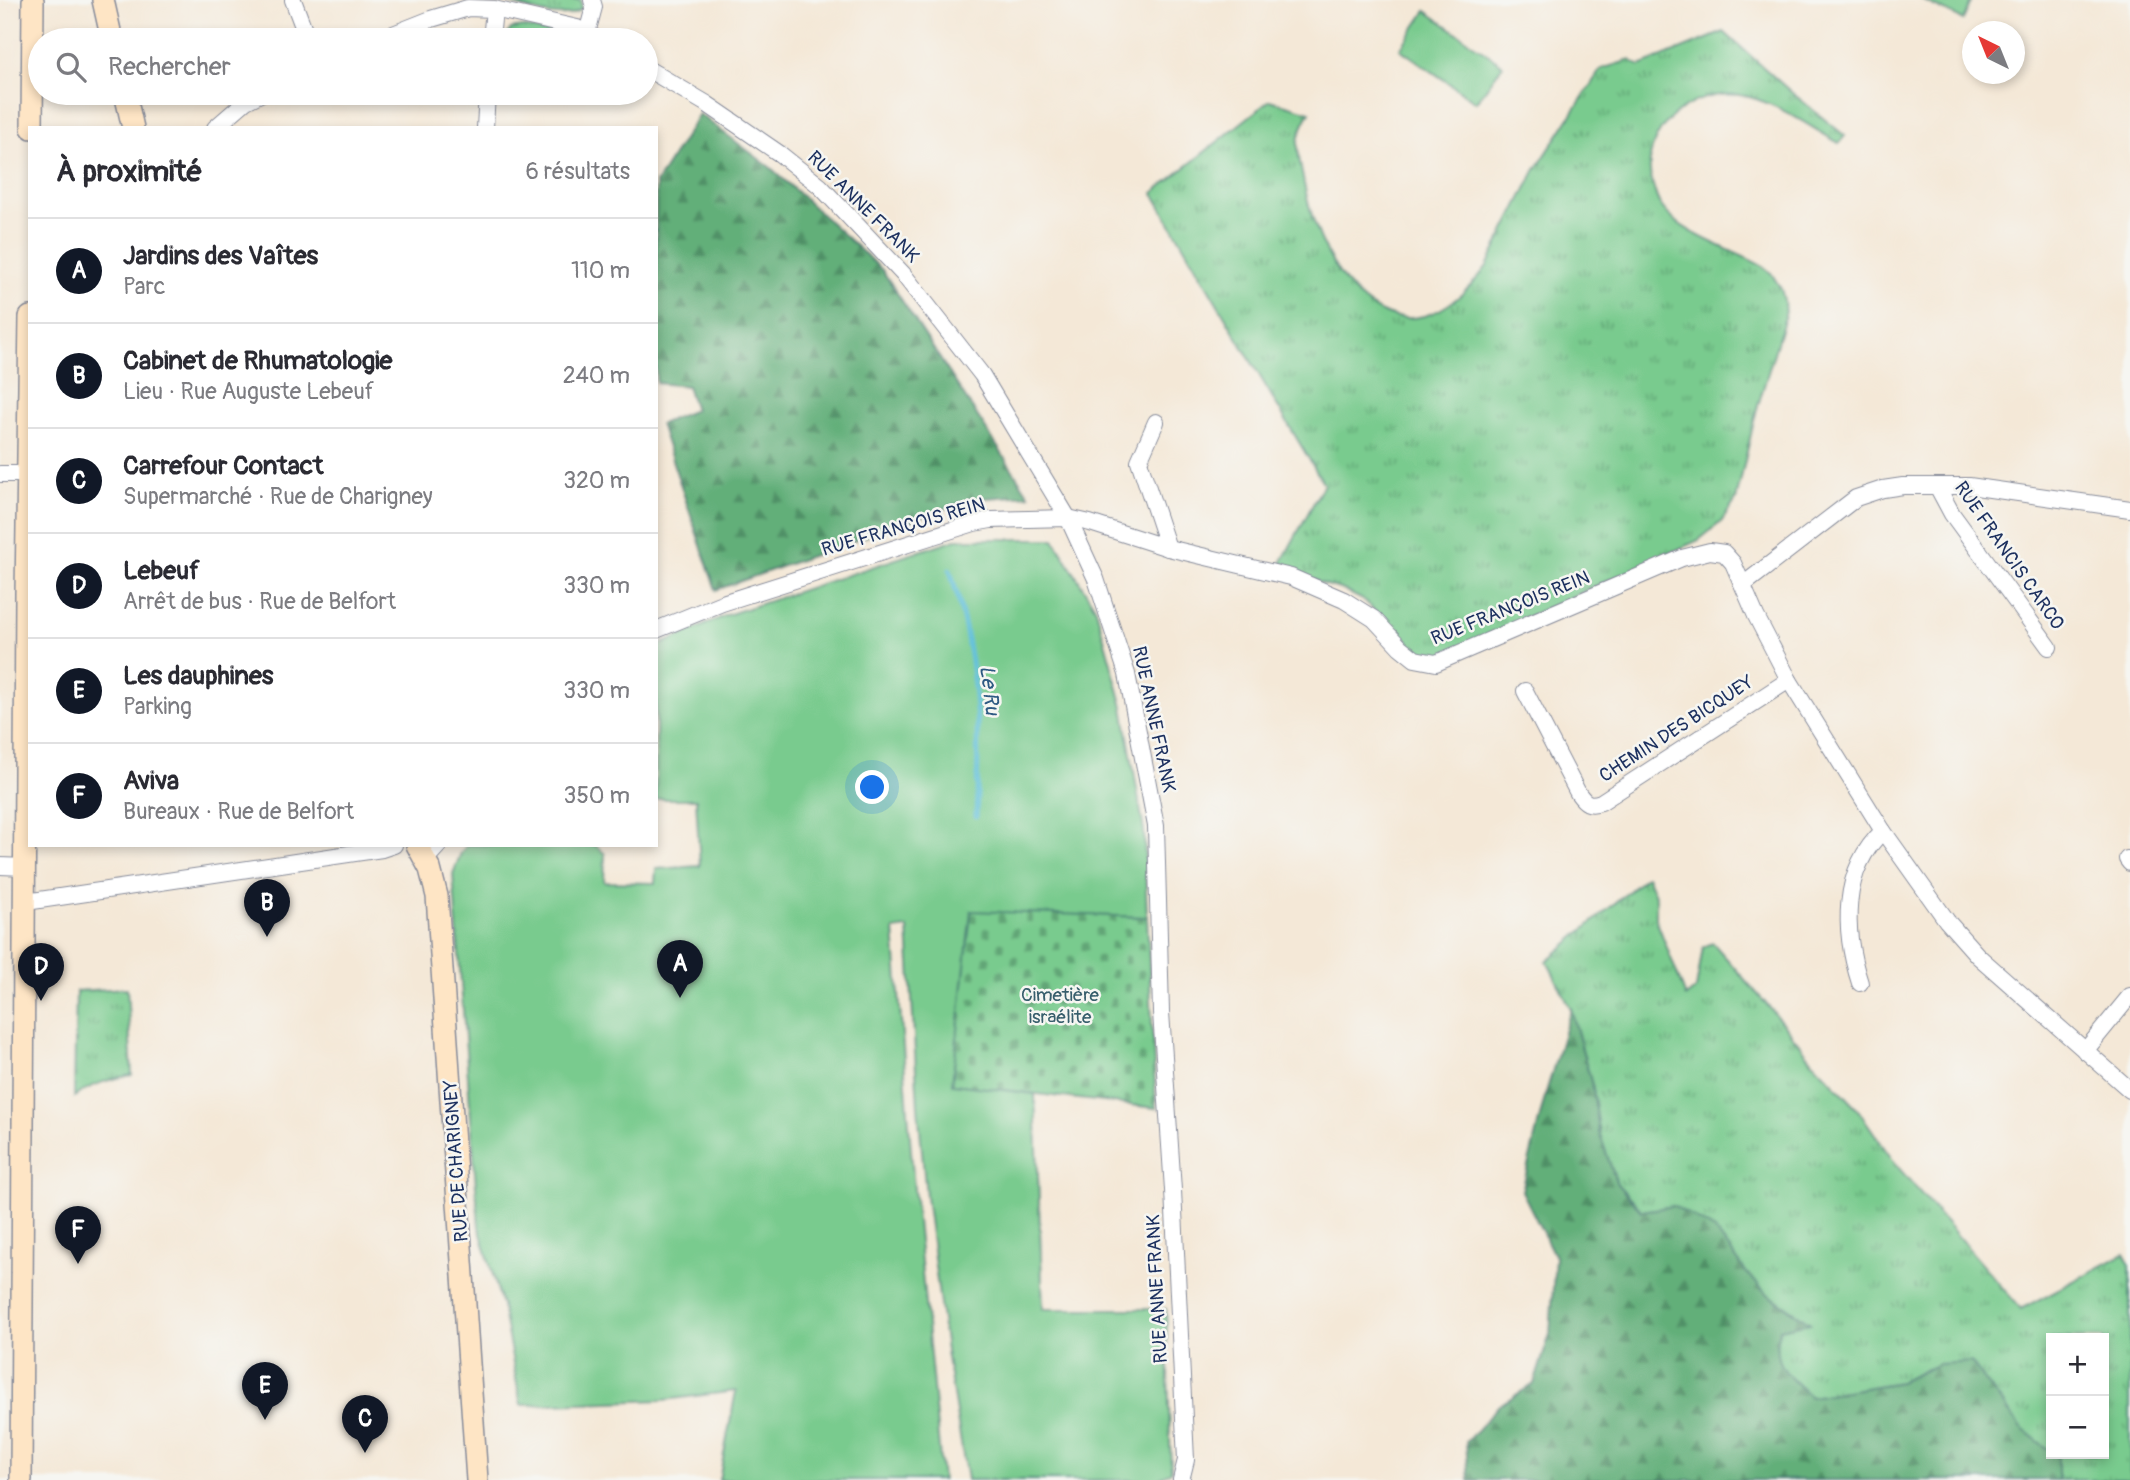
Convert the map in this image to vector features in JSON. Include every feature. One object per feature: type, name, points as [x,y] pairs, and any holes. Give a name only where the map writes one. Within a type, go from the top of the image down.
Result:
[{"type":"main road","points":[[33,0],[33,28]]},
{"type":"main road","points":[[103,0],[109,28]]},
{"type":"main road","points":[[32,105],[32,126]]},
{"type":"main road","points":[[127,105],[132,126]]},
{"type":"main road","points":[[21,1480],[28,474]]},
{"type":"main road","name":"RUE DE CHARIGNEY","points":[[427,850],[438,896],[477,1480]]},
{"type":"street","points":[[293,0],[304,28]]},
{"type":"street","points":[[592,0],[593,28]]},
{"type":"street","points":[[408,28],[468,8],[494,9],[577,28]]},
{"type":"street","points":[[492,28],[494,9]]},
{"type":"street","name":"RUE ANNE FRANK","points":[[658,75],[707,104],[780,154],[820,186],[904,274],[982,375],[1068,519],[1096,579],[1127,674],[1156,826],[1161,1012],[1186,1460],[1181,1480]]},
{"type":"street","points":[[217,126],[241,105]]},
{"type":"street","points":[[485,126],[486,105]]},
{"type":"street","points":[[1156,422],[1139,461],[1168,548]]},
{"type":"street","points":[[0,474],[28,474]]},
{"type":"street","name":"RUE FRANCIS CARCO","points":[[1937,486],[1952,514],[2049,647]]},
{"type":"street","name":"RUE FRANCIS CARCO","points":[[1743,585],[1856,498],[1893,487],[1969,486],[2130,509]]},
{"type":"street","name":"RUE FRANÇOIS REIN","points":[[658,629],[722,603],[974,523],[991,520],[1068,519],[1090,523],[1168,548],[1291,577],[1344,600],[1374,619],[1415,659],[1436,663],[1682,558],[1710,551],[1724,553],[1733,563],[1743,585]]},
{"type":"street","points":[[1743,585],[1789,680],[1883,831],[1948,921],[1978,956],[2130,1090]]},
{"type":"street","name":"CHEMIN DES BICQUEY","points":[[1525,691],[1577,793],[1584,802],[1592,805],[1601,802],[1789,680]]},
{"type":"street","points":[[1860,982],[1850,944],[1849,900],[1859,861],[1869,845],[1883,831]]},
{"type":"street","points":[[26,902],[388,847]]},
{"type":"street","points":[[0,866],[25,867]]},
{"type":"street","points":[[2085,1051],[2130,996]]},
{"type":"green space","points":[[500,0],[581,0],[582,8],[574,13],[554,15]]},
{"type":"green space","points":[[1922,0],[1972,0],[1963,20]]},
{"type":"green space","points":[[1426,11],[1503,65],[1476,102],[1400,49]]},
{"type":"green space","points":[[1724,32],[1845,136],[1839,143],[1765,102],[1739,95],[1721,95],[1686,106],[1660,130],[1653,146],[1650,163],[1652,182],[1662,207],[1682,226],[1762,266],[1771,273],[1784,300],[1785,317],[1756,412],[1736,500],[1721,522],[1699,540],[1425,663],[1365,601],[1281,563],[1324,484],[1153,193],[1270,100],[1310,112],[1302,126],[1298,152],[1314,221],[1329,255],[1348,284],[1370,306],[1396,317],[1425,316],[1455,300],[1487,266],[1535,171],[1601,69],[1630,60],[1640,66]]},
{"type":"green space","points":[[699,114],[771,168],[882,270],[1029,495],[971,499],[716,590],[660,424],[695,410],[687,386],[658,383],[658,180]]},
{"type":"green space","points":[[956,539],[1054,539],[1096,609],[1123,707],[1144,831],[1147,917],[971,911],[952,1084],[1035,1094],[1043,1309],[1166,1309],[1171,1471],[1158,1480],[967,1480],[946,1351],[926,1196],[908,928],[894,930],[914,1189],[942,1480],[719,1480],[736,1391],[664,1400],[521,1405],[502,1306],[479,1227],[453,874],[466,847],[597,847],[605,854],[604,882],[655,883],[656,869],[700,866],[696,799],[658,799],[658,646],[727,615]]},
{"type":"green space","points":[[1647,876],[1656,898],[1656,919],[1686,997],[1696,989],[1703,947],[1713,943],[1817,1066],[1856,1107],[1897,1166],[2021,1309],[2124,1254],[2130,1265],[2130,1480],[2058,1480],[2058,1459],[2109,1459],[2109,1333],[2046,1333],[2046,1448],[2021,1428],[2000,1399],[1938,1364],[1900,1382],[1811,1397],[1788,1375],[1777,1353],[1779,1329],[1809,1322],[1765,1292],[1674,1206],[1642,1211],[1617,1184],[1599,1132],[1593,1089],[1571,1009],[1547,961]]},
{"type":"green space","name":"Cimetière israélite","points":[[971,910],[1147,917],[1156,1108],[952,1084]]},
{"type":"green space","points":[[127,988],[132,1075],[102,1083],[74,1097],[76,991]]},
{"type":"green space","points":[[1571,1009],[1593,1089],[1599,1132],[1617,1184],[1642,1211],[1674,1206],[1715,1230],[1765,1292],[1810,1323],[1779,1329],[1779,1360],[1794,1382],[1811,1397],[1900,1382],[1938,1364],[1971,1362],[2021,1428],[2046,1448],[2046,1459],[2058,1459],[2058,1480],[1469,1480],[1466,1442],[1499,1405],[1534,1384],[1550,1334],[1555,1257],[1522,1191],[1545,1096]]},
{"type":"waterway","name":"Le Ru","points":[[950,570],[966,631],[975,692],[978,753],[976,816]]},
{"type":"place","name":"Cabinet de Rhumatologie","points":[[267,937]]},
{"type":"place","name":"Jardins des Vaîtes","points":[[680,998]]},
{"type":"place","name":"Lebeuf","points":[[41,1001]]},
{"type":"place","name":"Aviva","points":[[78,1264]]},
{"type":"place","name":"Les dauphines","points":[[265,1420]]},
{"type":"place","name":"Carrefour Contact","points":[[365,1453]]}]
